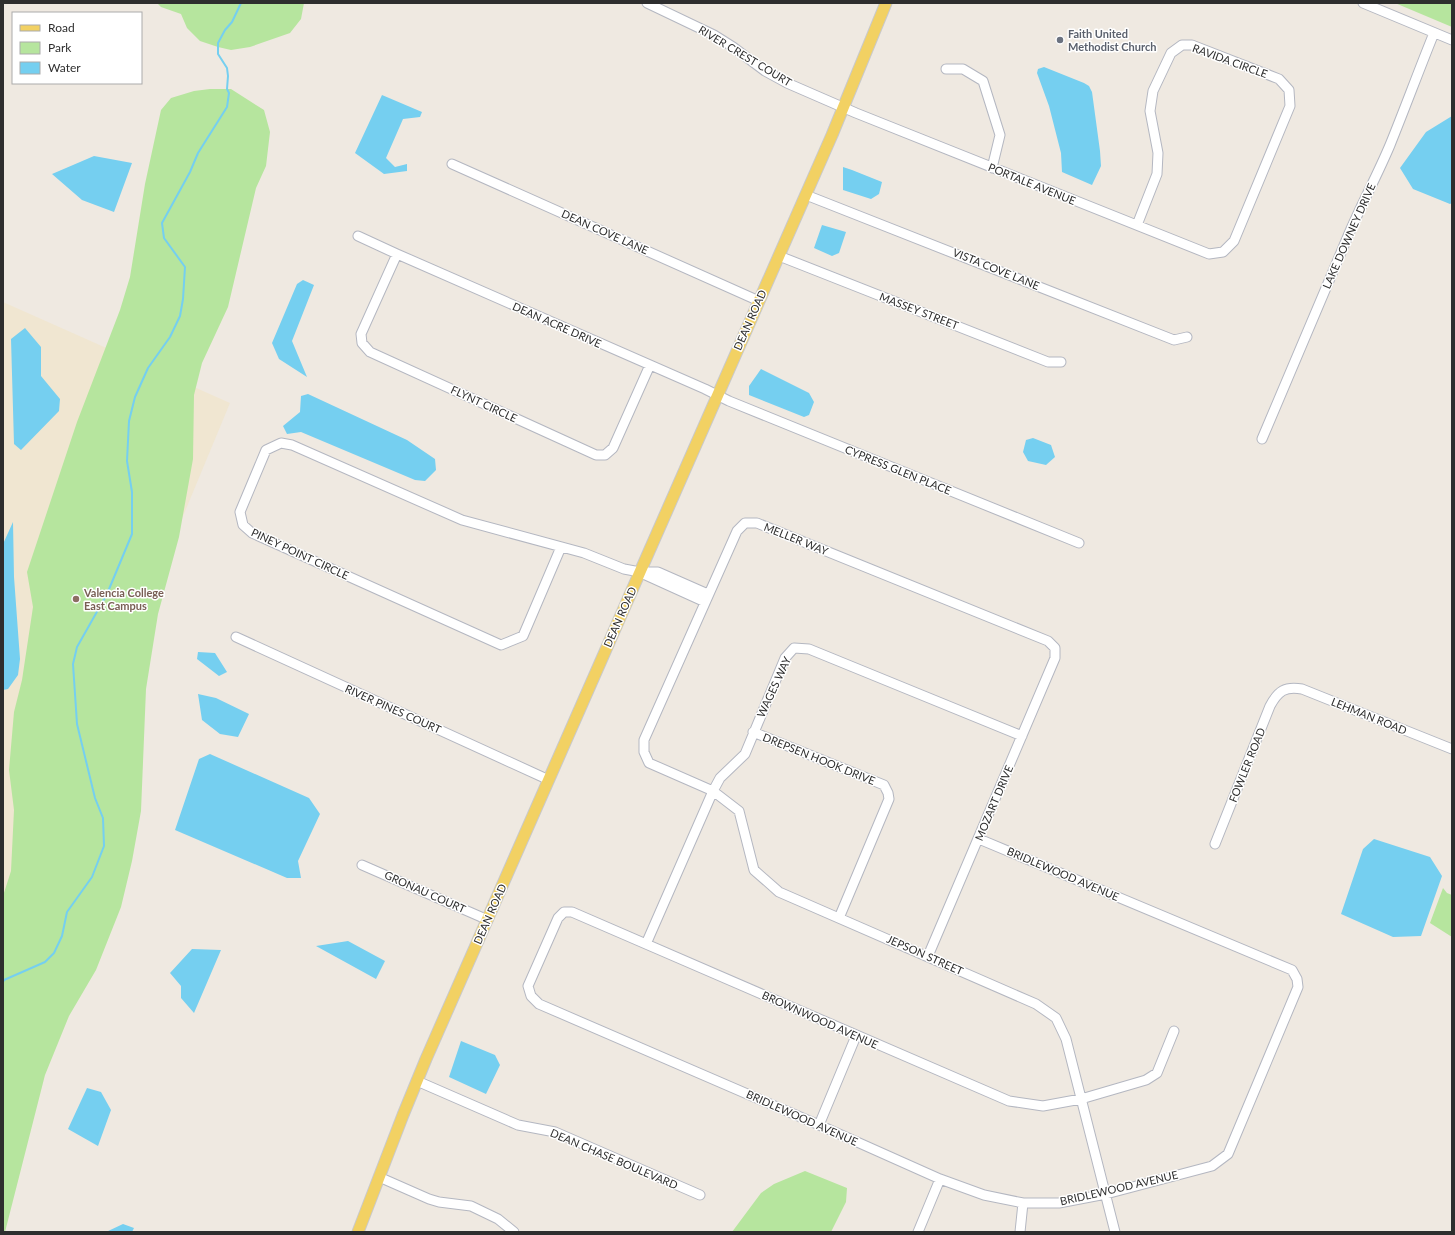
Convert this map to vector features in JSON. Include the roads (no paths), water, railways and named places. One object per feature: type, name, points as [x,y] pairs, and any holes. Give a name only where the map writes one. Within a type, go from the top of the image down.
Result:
[{"type":"main road","name":"DEAN ROAD","points":[[358,1232],[417,1081],[806,195],[886,3]]},
{"type":"street","name":"RIVER CREST COURT","points":[[647,3],[714,35],[766,71],[787,83],[843,108]]},
{"type":"street","points":[[1363,3],[1452,40]]},
{"type":"street","name":"LAKE DOWNEY DRIVE","points":[[1262,439],[1289,379],[1314,314],[1389,146],[1434,33]]},
{"type":"street","name":"RAVIDA CIRCLE","points":[[1137,225],[1157,174],[1158,153],[1150,111],[1153,91],[1171,53],[1182,45],[1192,45],[1280,79],[1289,90],[1290,106],[1234,241],[1223,252]]},
{"type":"street","points":[[946,68],[963,69],[983,81],[1000,135],[992,168]]},
{"type":"street","name":"PORTALE AVENUE","points":[[843,108],[1209,254],[1223,252]]},
{"type":"street","name":"DEAN COVE LANE","points":[[452,164],[759,301]]},
{"type":"street","name":"VISTA COVE LANE","points":[[806,195],[1174,340],[1187,337]]},
{"type":"street","name":"DEAN ACRE DRIVE","points":[[358,236],[717,395]]},
{"type":"street","name":"FLYNT CIRCLE","points":[[397,254],[361,334],[362,343],[370,352],[596,455],[605,455],[613,448],[650,365]]},
{"type":"street","name":"MASSEY STREET","points":[[779,256],[1048,362],[1061,362]]},
{"type":"street","name":"CYPRESS GLEN PLACE","points":[[717,395],[1079,543]]},
{"type":"street","name":"PINEY POINT CIRCLE","points":[[561,547],[523,636],[501,645],[252,533],[243,525],[240,512],[266,450],[281,443],[292,445],[462,520],[561,547],[592,556],[624,569],[640,572],[658,572],[707,598]]},
{"type":"street","name":"MELLER WAY","points":[[644,752],[644,740],[737,531],[745,523],[757,523],[1048,641],[1055,648]]},
{"type":"street","name":"RIVER PINES COURT","points":[[236,638],[549,780]]},
{"type":"street","name":"WAGES WAY","points":[[646,944],[713,791],[720,778],[745,754],[785,658],[794,648],[809,649],[1022,736]]},
{"type":"street","name":"MOZART DRIVE","points":[[928,956],[1055,658],[1055,648]]},
{"type":"street","name":"LEHMAN ROAD","points":[[1284,689],[1302,689],[1452,749]]},
{"type":"street","name":"FOWLER ROAD","points":[[1215,844],[1270,706],[1274,698],[1284,689]]},
{"type":"street","name":"DREPSEN HOOK DRIVE","points":[[753,732],[884,785],[888,793],[889,799],[839,918]]},
{"type":"street","name":"JEPSON STREET","points":[[644,752],[649,763],[713,791],[739,811],[754,870],[779,892],[1036,1004],[1056,1018],[1066,1039],[1116,1232]]},
{"type":"street","name":"BRIDLEWOOD AVENUE","points":[[564,912],[558,918],[528,986],[531,996],[539,1004],[940,1179],[984,1195],[1023,1203],[1059,1203],[1106,1194],[1212,1166],[1228,1154],[1298,987],[1298,979],[1292,970],[979,839]]},
{"type":"street","name":"GRONAU COURT","points":[[362,865],[488,920]]},
{"type":"street","name":"BROWNWOOD AVENUE","points":[[564,912],[572,912],[856,1036],[1010,1101],[1043,1106],[1081,1099],[1146,1080],[1157,1073],[1174,1030]]},
{"type":"street","points":[[819,1125],[856,1036]]},
{"type":"street","name":"DEAN CHASE BOULEVARD","points":[[417,1081],[518,1125],[555,1132],[700,1195]]},
{"type":"street","points":[[379,1177],[439,1202],[471,1206],[498,1219],[514,1232]]},
{"type":"street","points":[[918,1232],[940,1179]]},
{"type":"street","points":[[1020,1232],[1023,1203]]},
{"type":"water","points":[[1044,67],[1084,83],[1089,86],[1092,92],[1101,166],[1092,185],[1062,172],[1061,153],[1049,106],[1037,73],[1038,69]]},
{"type":"water","points":[[382,95],[422,112],[420,117],[403,119],[386,158],[395,167],[407,164],[407,171],[384,174],[355,153]]},
{"type":"water","points":[[1452,116],[1452,203],[1450,204],[1413,189],[1400,168],[1426,132]]},
{"type":"water","points":[[94,156],[132,163],[114,212],[82,200],[52,174]]},
{"type":"water","points":[[843,167],[882,182],[879,194],[871,199],[843,190]]},
{"type":"water","points":[[822,225],[846,232],[839,253],[832,256],[814,248]]},
{"type":"water","points":[[303,280],[314,285],[292,341],[307,377],[279,359],[272,343],[297,284]]},
{"type":"water","points":[[25,328],[41,347],[41,376],[60,399],[59,411],[21,450],[14,444],[11,339]]},
{"type":"water","points":[[761,369],[809,393],[814,402],[809,415],[804,417],[749,395],[749,386]]},
{"type":"water","points":[[308,394],[407,440],[435,459],[436,470],[425,481],[415,480],[301,432],[287,434],[283,426],[300,412],[301,396]]},
{"type":"water","points":[[1033,438],[1051,445],[1055,457],[1046,465],[1028,461],[1023,452],[1026,440]]},
{"type":"water","points":[[13,522],[14,577],[20,659],[18,675],[8,689],[3,690],[3,544]]},
{"type":"water","points":[[198,652],[215,653],[227,672],[219,676],[197,659]]},
{"type":"water","points":[[198,694],[216,698],[249,714],[238,737],[220,734],[202,720]]},
{"type":"water","points":[[210,754],[309,798],[320,814],[298,861],[301,878],[287,878],[175,830],[199,759]]},
{"type":"water","points":[[1374,839],[1430,857],[1442,876],[1421,936],[1393,937],[1341,914],[1363,849]]},
{"type":"water","points":[[348,941],[385,961],[376,979],[316,946]]},
{"type":"water","points":[[192,949],[221,950],[194,1013],[181,998],[181,986],[170,973]]},
{"type":"water","points":[[461,1041],[495,1055],[500,1065],[486,1094],[449,1077]]},
{"type":"water","points":[[87,1088],[101,1092],[111,1110],[98,1146],[68,1129]]},
{"type":"water","points":[[123,1224],[134,1228],[132,1232],[106,1232]]},
{"type":"waterway","points":[[3,982],[4,980],[45,962],[54,953],[62,936],[67,912],[92,877],[104,846],[103,818],[95,798],[77,724],[73,664],[77,647],[107,594],[132,534],[132,492],[127,461],[129,421],[135,397],[148,368],[170,337],[180,316],[183,299],[185,267],[164,238],[162,223],[190,172],[198,153],[227,107],[229,93],[227,89],[227,68],[218,54],[218,43],[225,30],[232,22],[241,3]]},
{"type":"place","name":"Faith United Methodist Church","points":[[1060,40]]},
{"type":"place","name":"Valencia College East Campus","points":[[76,599]]}]
